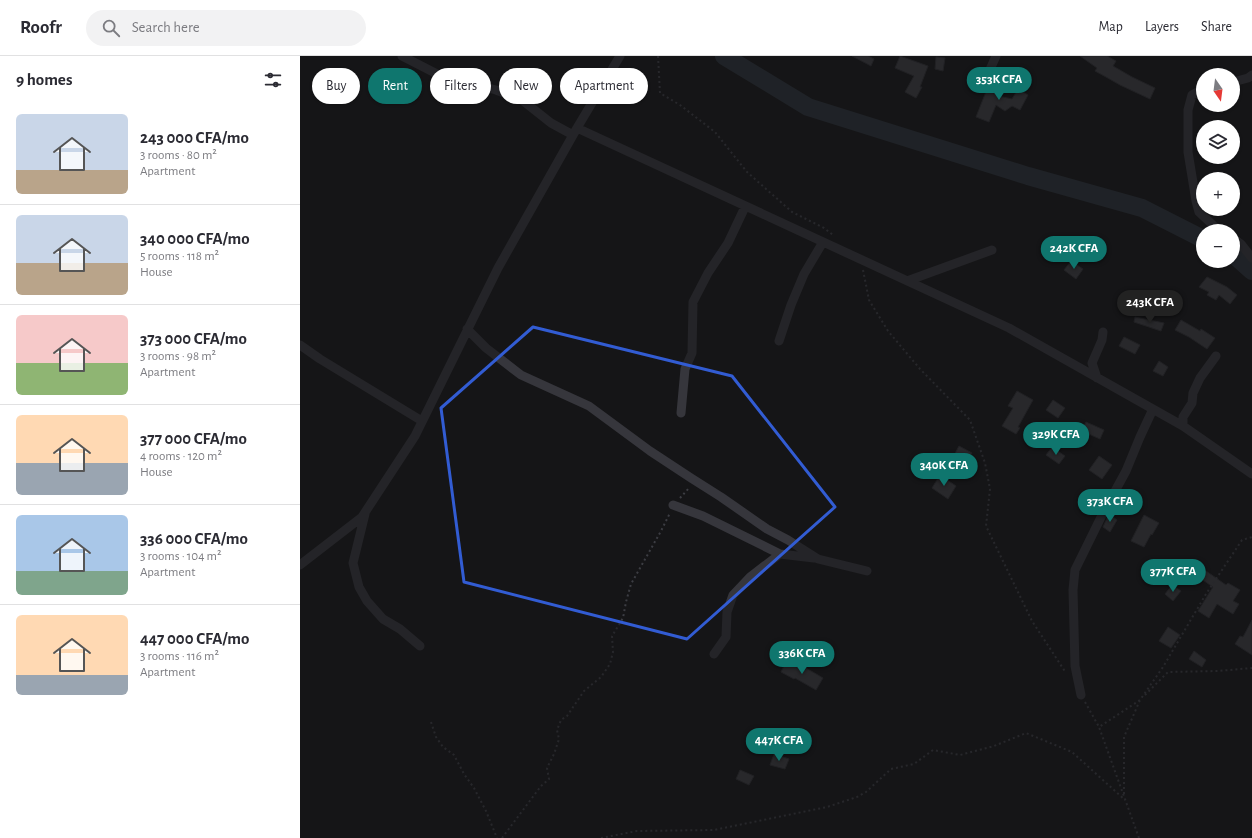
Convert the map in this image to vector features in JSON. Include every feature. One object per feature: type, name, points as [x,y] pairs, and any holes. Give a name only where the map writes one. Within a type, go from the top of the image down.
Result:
[{"type":"street","points":[[402,56],[439,75],[496,90],[522,100],[551,123],[575,132],[745,207],[1009,328],[1182,426],[1252,474]]},
{"type":"street","points":[[300,565],[362,517],[415,436],[498,268],[620,56]]},
{"type":"street","points":[[988,74],[996,56]]},
{"type":"street","points":[[1240,80],[1252,75]]},
{"type":"street","points":[[1196,93],[1192,95],[1188,110],[1188,152],[1199,212],[1212,224]]},
{"type":"street","points":[[681,413],[684,369],[692,353],[693,302],[708,273],[728,243],[745,207]]},
{"type":"street","points":[[779,341],[791,305],[804,274],[823,242]]},
{"type":"street","points":[[1240,243],[1252,258]]},
{"type":"street","points":[[907,281],[992,250]]},
{"type":"street","points":[[467,329],[486,348],[521,375],[589,406],[631,438],[721,497],[766,529],[788,540],[818,559]]},
{"type":"street","points":[[1097,378],[1092,363],[1102,340],[1103,332]]},
{"type":"street","points":[[300,345],[320,359],[422,421]]},
{"type":"street","points":[[1182,426],[1183,417],[1192,403],[1193,393],[1200,378],[1216,356]]},
{"type":"street","points":[[1081,695],[1076,666],[1074,635],[1073,590],[1075,570],[1106,507],[1126,471],[1153,409]]},
{"type":"street","points":[[673,504],[703,516],[780,554],[818,559],[867,571]]},
{"type":"street","points":[[366,510],[354,563],[360,587],[367,601],[383,620],[400,629],[420,646]]},
{"type":"street","points":[[714,654],[726,637],[727,612],[733,595],[750,577],[780,554]]},
{"type":"path","points":[[658,56],[660,93],[715,132],[747,172],[792,212],[824,228],[835,237]]},
{"type":"path","points":[[863,261],[863,274],[869,300],[888,331],[920,369],[970,420],[985,463],[990,489],[986,526],[1032,621],[1069,677]]},
{"type":"path","points":[[502,838],[541,786],[549,779],[547,768],[560,739],[557,730],[561,720],[567,716],[584,691],[601,677],[610,664],[613,652],[612,636],[623,618],[631,584],[661,531],[673,504],[688,488],[691,478]]},
{"type":"path","points":[[1124,796],[1124,737],[1140,700],[1163,667],[1210,588],[1242,540],[1252,537]]},
{"type":"path","points":[[1099,727],[1140,700],[1168,672],[1218,671],[1252,668]]},
{"type":"path","points":[[1081,695],[1099,727],[1139,838]]},
{"type":"path","points":[[431,722],[436,737],[443,747],[454,754],[464,774],[474,788],[486,811],[497,838]]},
{"type":"path","points":[[601,838],[637,831],[714,830],[827,806],[862,795],[891,769],[914,764],[933,750],[960,755],[994,746],[1026,732],[1072,752],[1125,800]]},
{"type":"highlighted area","points":[[533,327],[732,376],[835,507],[687,639],[464,582],[441,408]]},
{"type":"building","points":[[852,56],[868,56],[874,59],[871,66]]},
{"type":"building","points":[[900,56],[928,66],[920,87],[922,87],[916,98],[905,92],[914,76],[895,68]]},
{"type":"building","points":[[1080,56],[1107,56],[1116,61],[1113,66],[1155,88],[1150,99],[1095,71],[1097,68]]},
{"type":"building","points":[[936,57],[945,58],[943,71],[935,69]]},
{"type":"building","points":[[991,79],[1001,87],[998,96],[1012,99],[1018,89],[1028,95],[1020,110],[1012,106],[1005,111],[996,105],[989,122],[976,117]]},
{"type":"building","points":[[1071,261],[1083,269],[1076,279],[1064,270]]},
{"type":"building","points":[[1207,277],[1227,287],[1237,295],[1230,304],[1219,295],[1216,300],[1207,295],[1209,292],[1199,287]]},
{"type":"building","points":[[1135,317],[1164,323],[1161,331],[1134,322]]},
{"type":"building","points":[[1181,320],[1200,331],[1201,329],[1215,338],[1207,349],[1175,330]]},
{"type":"building","points":[[1124,337],[1140,345],[1135,354],[1119,346]]},
{"type":"building","points":[[1159,361],[1168,367],[1163,376],[1153,371]]},
{"type":"building","points":[[1017,391],[1033,400],[1018,427],[1020,428],[1016,434],[1002,426],[1013,408],[1008,406]]},
{"type":"building","points":[[1053,400],[1065,408],[1058,418],[1046,410]]},
{"type":"building","points":[[1086,422],[1104,430],[1100,439],[1082,431]]},
{"type":"building","points":[[1040,433],[1051,440],[1045,447],[1035,440]]},
{"type":"building","points":[[959,446],[972,453],[964,468],[951,461]]},
{"type":"building","points":[[1052,447],[1065,456],[1059,464],[1046,455]]},
{"type":"building","points":[[1099,456],[1112,465],[1102,479],[1089,470]]},
{"type":"building","points":[[940,475],[956,486],[948,499],[932,488]]},
{"type":"building","points":[[1109,514],[1117,520],[1110,532],[1103,527]]},
{"type":"building","points":[[1144,515],[1159,523],[1144,547],[1131,541]]},
{"type":"building","points":[[1199,566],[1226,585],[1228,583],[1240,590],[1233,601],[1239,604],[1233,614],[1217,604],[1209,618],[1198,611],[1213,587],[1194,574]]},
{"type":"building","points":[[1172,585],[1181,591],[1173,601],[1165,594]]},
{"type":"building","points":[[1252,620],[1252,655],[1235,644],[1240,636],[1243,637]]},
{"type":"building","points":[[1168,627],[1180,635],[1171,648],[1159,641]]},
{"type":"building","points":[[1194,651],[1206,660],[1202,667],[1189,659]]},
{"type":"building","points":[[787,660],[805,670],[806,668],[823,678],[816,690],[781,672]]},
{"type":"building","points":[[774,754],[789,759],[785,769],[770,765]]},
{"type":"building","points":[[740,770],[754,776],[749,785],[736,779]]},
{"type":"waterway","points":[[724,56],[808,107],[1028,176],[1142,208],[1196,235]]},
{"type":"waterway","points":[[1240,260],[1252,271]]}]
